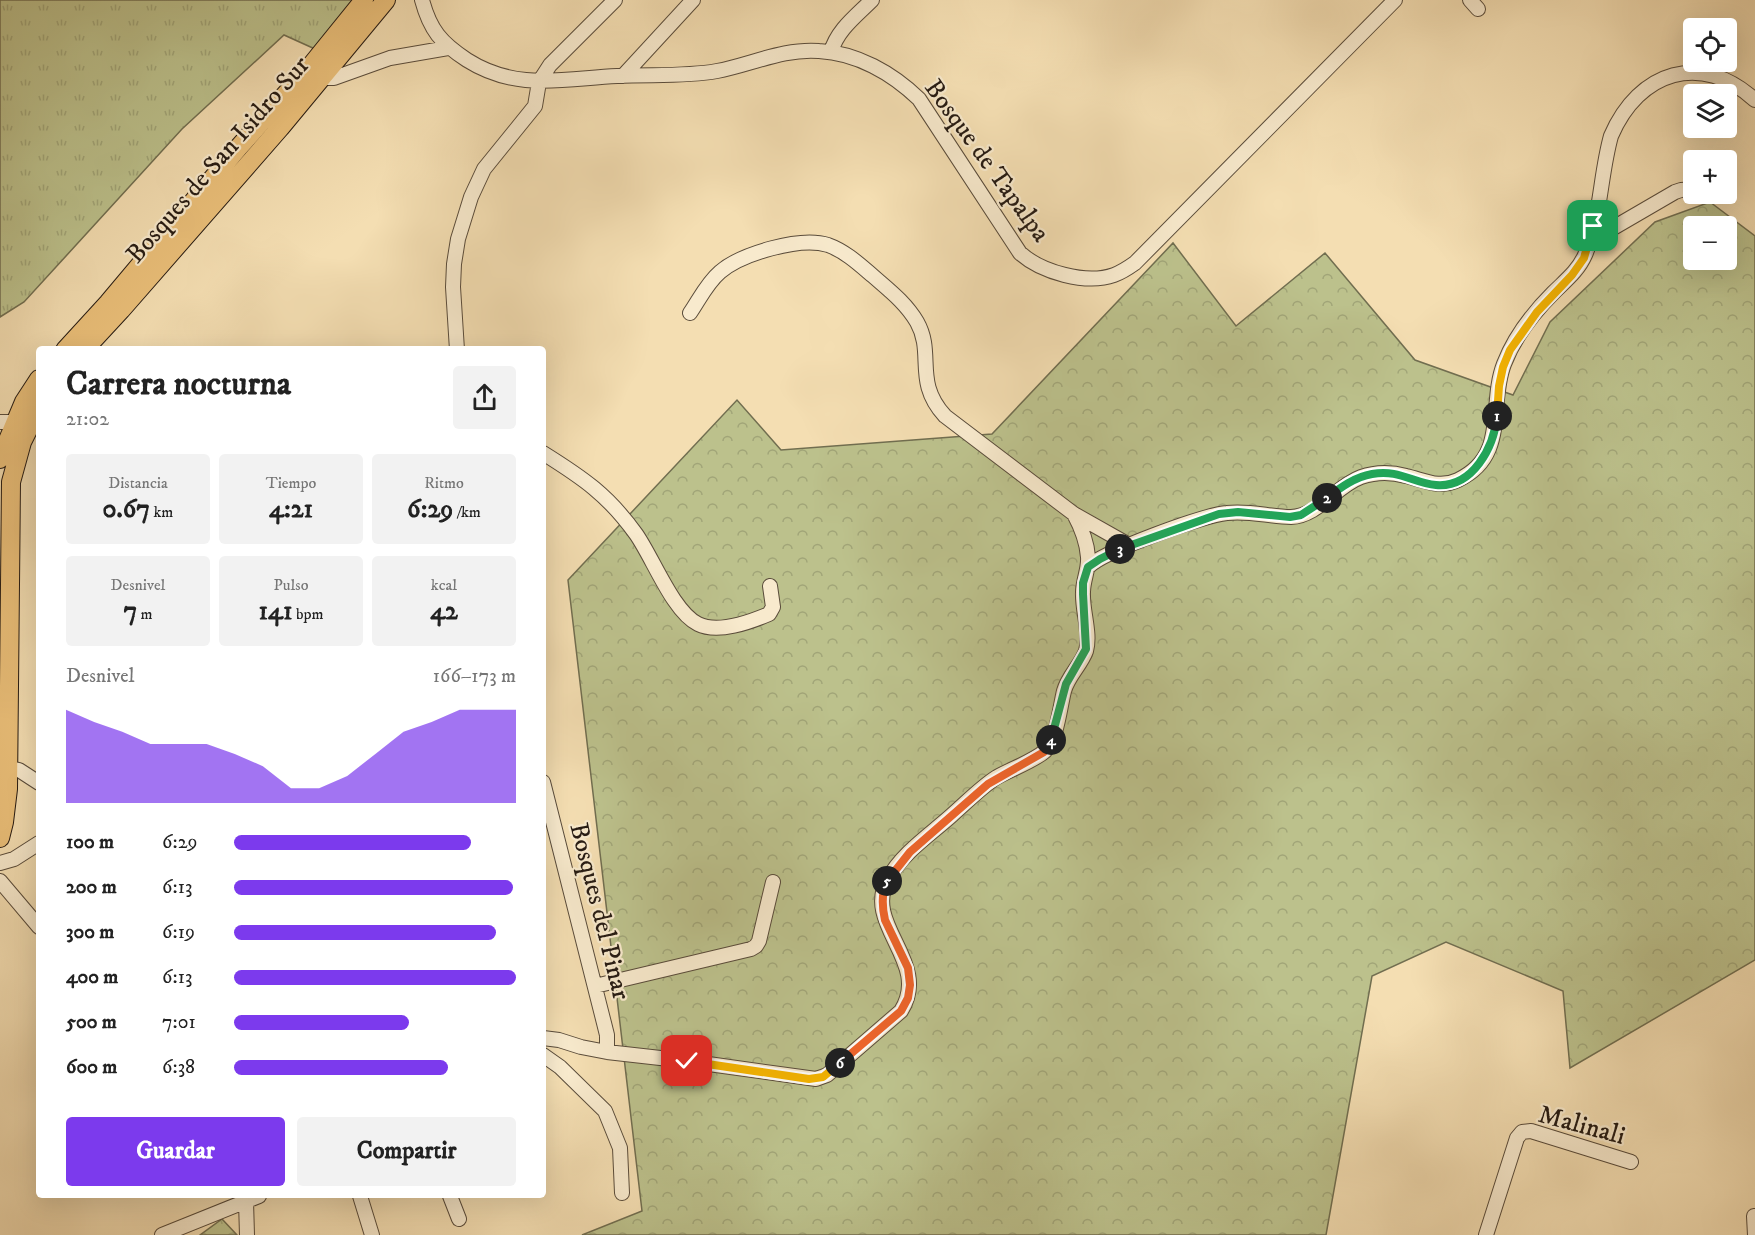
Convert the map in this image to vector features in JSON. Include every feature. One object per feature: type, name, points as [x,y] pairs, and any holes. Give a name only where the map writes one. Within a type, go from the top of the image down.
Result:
[{"type":"main road","name":"Bosques de San Isidro Sur","points":[[88,346],[280,128],[364,0]]},
{"type":"main road","name":"Bosques de San Isidro Sur","points":[[68,346],[108,303],[239,147],[387,0]]},
{"type":"main road","points":[[0,459],[14,425],[36,385]]},
{"type":"main road","points":[[14,425],[36,410]]},
{"type":"main road","points":[[0,838],[7,800],[4,767],[10,494],[14,425]]},
{"type":"street","points":[[422,0],[436,34],[448,48]]},
{"type":"street","points":[[457,346],[453,287],[458,238],[471,197],[484,170],[535,106],[539,82],[550,65],[615,0]]},
{"type":"street","points":[[623,76],[693,0]]},
{"type":"street","points":[[831,52],[833,44],[844,27],[872,0]]},
{"type":"street","name":"Bosque de Tapalpa","points":[[448,48],[484,70],[519,81],[539,82],[702,73],[811,50],[850,57],[900,81],[919,99],[1020,253],[1031,262],[1059,273],[1104,277],[1114,275],[1135,263],[1395,0]]},
{"type":"street","points":[[315,73],[329,78],[408,53],[448,48]]},
{"type":"street","points":[[1088,567],[1129,544],[1219,514],[1238,512],[1290,517],[1301,515],[1348,483],[1370,474],[1398,474],[1433,485],[1458,480],[1481,461],[1491,446],[1496,430],[1499,386],[1510,350],[1537,312],[1572,275],[1584,258],[1611,136],[1617,122],[1637,96],[1662,78],[1694,72],[1725,79],[1755,100]]},
{"type":"street","points":[[1589,242],[1675,192],[1683,190]]},
{"type":"street","points":[[690,313],[715,277],[734,262],[788,244],[801,242],[816,242],[840,251],[899,298],[918,324],[924,349],[928,388],[937,408],[1074,514],[1129,544]]},
{"type":"street","points":[[546,455],[585,480],[608,500],[636,535],[683,613],[695,623],[704,627],[726,627],[769,614],[773,607],[770,586]]},
{"type":"street","points":[[546,1038],[607,1052],[809,1079],[820,1078],[901,1011],[908,998],[909,975],[905,960],[885,920],[883,903],[885,885],[893,871],[910,852],[988,784],[1047,748],[1053,736],[1066,684],[1086,649],[1083,583],[1088,567],[1086,545],[1074,514]]},
{"type":"street","points":[[4,767],[19,771],[36,781]]},
{"type":"street","name":"Bosques del Pinar","points":[[546,794],[607,1035],[607,1052]]},
{"type":"street","points":[[0,863],[14,859],[36,845]]},
{"type":"street","points":[[0,881],[36,923]]},
{"type":"street","points":[[595,986],[740,952],[756,946],[773,882]]},
{"type":"street","points":[[546,1057],[560,1067],[605,1111],[620,1148],[622,1193]]},
{"type":"street","name":"Malinali","points":[[1486,1235],[1517,1138],[1522,1132],[1531,1131],[1631,1162]]},
{"type":"street","points":[[162,1235],[254,1198]]},
{"type":"street","points":[[361,1198],[372,1235]]},
{"type":"street","points":[[451,1198],[459,1218]]},
{"type":"street","points":[[246,1201],[247,1235]]},
{"type":"street","points":[[1754,1216],[1755,1235]]},
{"type":"green space","points":[[0,0],[354,0],[315,49],[284,35],[182,129],[24,302],[0,317]]},
{"type":"green space","points":[[1704,204],[1713,204],[1729,216],[1683,216],[1683,270],[1737,270],[1737,222],[1755,236],[1755,960],[1570,1068],[1563,991],[1446,942],[1372,976],[1326,1235],[582,1235],[642,1211],[568,580],[737,400],[781,450],[992,434],[1173,243],[1236,326],[1325,253],[1415,360],[1513,395],[1550,322],[1655,222]]},
{"type":"green space","points":[[222,1219],[237,1235],[200,1235]]},
{"type":"route","points":[[687,1061],[809,1079],[820,1078],[901,1011],[908,998],[909,975],[905,960],[885,920],[883,894],[885,885],[893,871],[910,852],[988,784],[1044,752],[1047,748],[1053,736],[1066,684],[1086,649],[1083,583],[1088,567],[1129,544],[1219,514],[1238,512],[1290,517],[1301,515],[1348,483],[1370,474],[1398,474],[1439,485],[1458,480],[1472,471],[1491,446],[1496,430],[1499,386],[1510,350],[1537,312],[1572,275],[1584,258],[1593,226]]}]
